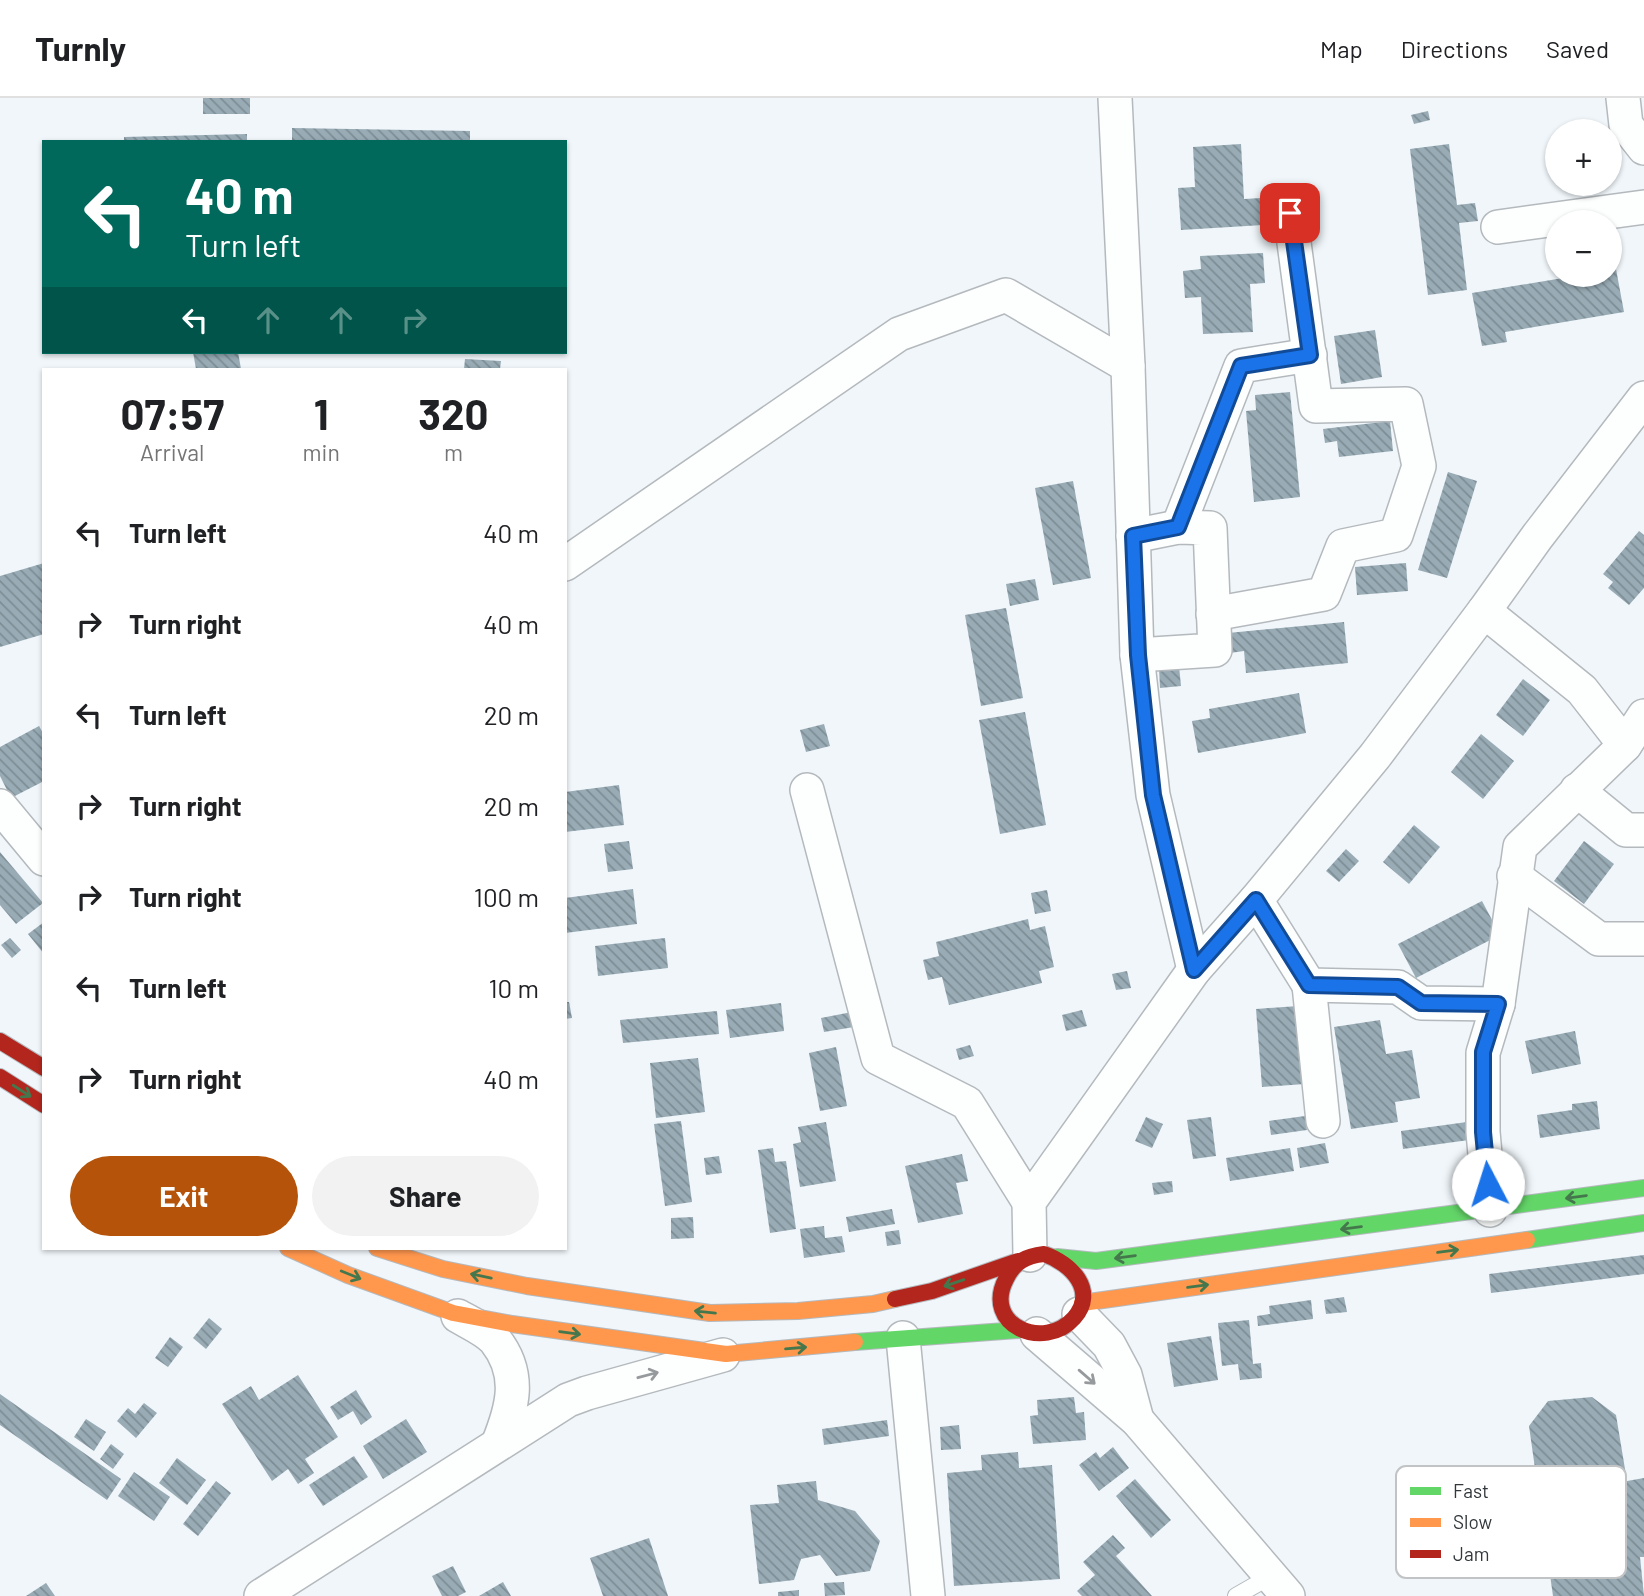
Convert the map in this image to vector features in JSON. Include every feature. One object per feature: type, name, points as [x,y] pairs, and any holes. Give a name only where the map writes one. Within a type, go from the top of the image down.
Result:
[{"type":"main road","points":[[0,1041],[42,1067]]},
{"type":"main road","points":[[0,1077],[42,1104]]},
{"type":"main road","points":[[383,1250],[443,1269],[527,1286],[710,1313],[798,1311],[873,1304],[932,1291],[1035,1257],[1096,1261],[1644,1188]]},
{"type":"main road","points":[[292,1250],[348,1275],[453,1313],[726,1354],[903,1338],[1052,1333],[1064,1328],[1081,1308],[1644,1223]]},
{"type":"main road","points":[[1028,1332],[1004,1313],[999,1296],[1009,1270],[1035,1257],[1066,1262],[1080,1279],[1081,1308]]},
{"type":"street","points":[[1115,98],[1138,655],[1153,795],[1194,970]]},
{"type":"street","points":[[1623,98],[1626,125],[1644,148]]},
{"type":"street","points":[[1498,227],[1644,207]]},
{"type":"street","points":[[1213,614],[1324,594],[1343,546],[1396,535],[1419,466],[1406,404],[1316,406],[1290,213]]},
{"type":"street","points":[[567,563],[899,334],[994,299],[1006,295],[1128,366]]},
{"type":"street","points":[[1178,527],[1241,366],[1310,355]]},
{"type":"street","points":[[1029,1202],[1194,970],[1256,900],[1375,756],[1644,398]]},
{"type":"street","points":[[1133,536],[1178,527],[1210,528],[1215,650],[1138,655]]},
{"type":"street","points":[[1484,611],[1582,690],[1625,744]]},
{"type":"street","points":[[1490,1210],[1483,1132],[1483,1052],[1498,1004],[1520,847],[1625,744],[1644,716]]},
{"type":"street","points":[[807,790],[878,1058],[967,1103],[1029,1202],[1035,1257]]},
{"type":"street","points":[[1577,790],[1626,830],[1644,830]]},
{"type":"street","points":[[0,806],[42,857]]},
{"type":"street","points":[[1514,876],[1599,939],[1644,939]]},
{"type":"street","points":[[1256,900],[1309,985],[1323,1121]]},
{"type":"street","points":[[1309,985],[1398,987],[1421,1003],[1498,1004]]},
{"type":"street","points":[[1081,1308],[1109,1345],[1125,1375],[1137,1420]]},
{"type":"street","points":[[453,1313],[494,1339],[509,1362],[513,1404],[498,1444]]},
{"type":"street","points":[[1028,1332],[1137,1420],[1280,1586]]},
{"type":"street","points":[[903,1338],[928,1596]]},
{"type":"street","points":[[261,1596],[568,1400],[726,1354]]},
{"type":"lane","points":[[1236,1596],[1280,1586]]},
{"type":"building","points":[[203,98],[250,98],[250,114],[203,114]]},
{"type":"building","points":[[1428,111],[1430,120],[1414,124],[1411,115]]},
{"type":"building","points":[[292,128],[470,131],[470,140],[292,140]]},
{"type":"building","points":[[247,134],[247,140],[124,140],[124,137]]},
{"type":"building","points":[[1241,144],[1244,199],[1261,198],[1263,225],[1181,230],[1178,188],[1195,187],[1193,147]]},
{"type":"building","points":[[1449,144],[1457,205],[1475,203],[1478,221],[1459,223],[1467,290],[1428,295],[1410,149]]},
{"type":"building","points":[[1263,253],[1265,283],[1250,284],[1253,332],[1203,334],[1201,297],[1185,298],[1183,271],[1201,269],[1200,256]]},
{"type":"building","points":[[1545,281],[1545,287],[1619,287],[1624,312],[1505,332],[1507,342],[1482,346],[1472,293]]},
{"type":"building","points":[[1375,330],[1382,377],[1341,384],[1334,336]]},
{"type":"building","points":[[193,354],[238,354],[241,368],[196,368]]},
{"type":"building","points":[[465,359],[501,361],[500,368],[464,368]]},
{"type":"building","points":[[1290,392],[1300,497],[1254,502],[1246,411],[1256,410],[1255,395]]},
{"type":"building","points":[[1390,421],[1393,451],[1339,457],[1337,441],[1325,443],[1323,429]]},
{"type":"building","points":[[1448,472],[1477,481],[1447,578],[1418,570]]},
{"type":"building","points":[[1073,481],[1091,578],[1053,585],[1035,488]]},
{"type":"building","points":[[1639,531],[1644,535],[1644,588],[1629,605],[1608,588],[1613,582],[1603,574]]},
{"type":"building","points":[[1406,563],[1408,591],[1357,595],[1355,567]]},
{"type":"building","points":[[42,564],[42,635],[0,647],[0,576]]},
{"type":"building","points":[[1035,579],[1039,600],[1010,606],[1006,584]]},
{"type":"building","points":[[1006,608],[1023,698],[981,706],[965,615]]},
{"type":"building","points":[[1344,622],[1348,663],[1246,673],[1244,651],[1230,653],[1228,633]]},
{"type":"building","points":[[1179,666],[1181,686],[1160,688],[1159,668]]},
{"type":"building","points":[[1523,679],[1550,700],[1523,736],[1496,715]]},
{"type":"building","points":[[1299,693],[1306,733],[1198,753],[1192,721],[1210,718],[1209,709]]},
{"type":"building","points":[[1025,712],[1046,825],[1000,834],[979,720]]},
{"type":"building","points":[[824,724],[830,746],[806,752],[800,730]]},
{"type":"building","points":[[39,726],[42,731],[42,782],[11,798],[0,776],[0,747]]},
{"type":"building","points":[[1481,734],[1514,761],[1483,799],[1451,772]]},
{"type":"building","points":[[619,785],[624,825],[567,832],[567,792]]},
{"type":"building","points":[[1414,825],[1440,847],[1409,884],[1383,862]]},
{"type":"building","points":[[629,841],[633,869],[608,872],[604,844]]},
{"type":"building","points":[[1584,841],[1614,864],[1584,904],[1554,881]]},
{"type":"building","points":[[1346,849],[1359,861],[1339,882],[1326,871]]},
{"type":"building","points":[[0,852],[42,904],[16,924],[0,905]]},
{"type":"building","points":[[633,889],[637,924],[567,933],[567,898]]},
{"type":"building","points":[[1047,890],[1051,911],[1035,914],[1031,893]]},
{"type":"building","points":[[1482,901],[1500,935],[1416,978],[1398,944]]},
{"type":"building","points":[[1028,919],[1030,930],[1045,926],[1054,967],[1039,971],[1042,983],[949,1005],[942,977],[928,980],[923,960],[939,956],[936,942]]},
{"type":"building","points":[[42,924],[42,952],[28,934]]},
{"type":"building","points":[[10,938],[21,950],[12,958],[1,945]]},
{"type":"building","points":[[665,938],[668,968],[598,976],[595,946]]},
{"type":"building","points":[[1127,971],[1131,988],[1116,990],[1112,974]]},
{"type":"building","points":[[567,1002],[569,1002],[572,1018],[567,1019]]},
{"type":"building","points":[[781,1003],[784,1031],[730,1038],[726,1010]]},
{"type":"building","points":[[1298,1006],[1305,1084],[1262,1087],[1256,1009]]},
{"type":"building","points":[[1082,1010],[1087,1026],[1066,1031],[1062,1015]]},
{"type":"building","points":[[717,1011],[719,1034],[623,1043],[620,1020]]},
{"type":"building","points":[[852,1012],[854,1027],[824,1032],[821,1018]]},
{"type":"building","points":[[1380,1020],[1386,1054],[1412,1050],[1420,1098],[1395,1102],[1398,1122],[1351,1129],[1334,1027]]},
{"type":"building","points":[[1575,1031],[1581,1064],[1532,1074],[1525,1041]]},
{"type":"building","points":[[970,1045],[974,1056],[959,1060],[956,1049]]},
{"type":"building","points":[[836,1047],[847,1106],[820,1111],[809,1053]]},
{"type":"building","points":[[698,1058],[705,1112],[656,1118],[650,1063]]},
{"type":"building","points":[[1597,1101],[1600,1129],[1540,1138],[1537,1115],[1572,1110],[1572,1104]]},
{"type":"building","points":[[1305,1116],[1307,1130],[1271,1135],[1269,1121]]},
{"type":"building","points":[[1146,1117],[1163,1124],[1152,1148],[1135,1141]]},
{"type":"building","points":[[1211,1117],[1216,1156],[1193,1159],[1187,1120]]},
{"type":"building","points":[[681,1121],[692,1202],[665,1206],[654,1124]]},
{"type":"building","points":[[826,1122],[836,1181],[800,1187],[793,1144],[801,1142],[798,1127]]},
{"type":"building","points":[[1467,1122],[1469,1140],[1403,1149],[1401,1131]]},
{"type":"building","points":[[1325,1143],[1329,1163],[1300,1168],[1297,1148]]},
{"type":"building","points":[[773,1148],[775,1162],[786,1161],[796,1229],[770,1233],[758,1150]]},
{"type":"building","points":[[1290,1148],[1294,1171],[1230,1181],[1226,1158]]},
{"type":"building","points":[[962,1154],[968,1181],[956,1183],[963,1214],[918,1223],[905,1166]]},
{"type":"building","points":[[719,1156],[722,1173],[706,1175],[704,1158]]},
{"type":"building","points":[[1172,1181],[1173,1192],[1154,1195],[1152,1183]]},
{"type":"building","points":[[892,1209],[895,1224],[849,1232],[846,1217]]},
{"type":"building","points":[[693,1217],[694,1238],[671,1239],[671,1218]]},
{"type":"building","points":[[824,1226],[825,1238],[842,1236],[845,1252],[804,1258],[800,1229]]},
{"type":"building","points":[[899,1230],[901,1244],[887,1246],[885,1232]]},
{"type":"building","points":[[1644,1255],[1644,1274],[1491,1293],[1489,1274]]},
{"type":"building","points":[[1344,1297],[1347,1312],[1326,1314],[1324,1300]]},
{"type":"building","points":[[1311,1300],[1313,1319],[1258,1326],[1257,1316],[1270,1314],[1269,1306]]},
{"type":"building","points":[[209,1318],[222,1329],[206,1349],[193,1338]]},
{"type":"building","points":[[1249,1320],[1253,1364],[1261,1363],[1262,1378],[1240,1380],[1238,1364],[1222,1366],[1218,1323]]},
{"type":"building","points":[[1211,1336],[1218,1380],[1174,1387],[1167,1343]]},
{"type":"building","points":[[170,1337],[183,1347],[168,1367],[155,1358]]},
{"type":"building","points":[[298,1375],[338,1437],[305,1459],[314,1473],[298,1484],[288,1469],[272,1481],[222,1404],[251,1386],[259,1400]]},
{"type":"building","points":[[356,1390],[372,1417],[361,1425],[353,1411],[338,1420],[330,1407]]},
{"type":"building","points":[[0,1394],[121,1479],[107,1500],[0,1425]]},
{"type":"building","points":[[1074,1397],[1076,1413],[1084,1412],[1086,1440],[1033,1444],[1030,1416],[1038,1415],[1037,1400]]},
{"type":"building","points":[[1592,1397],[1616,1415],[1624,1466],[1535,1466],[1529,1426],[1548,1401]]},
{"type":"building","points":[[144,1403],[157,1413],[136,1438],[117,1421],[128,1408],[135,1414]]},
{"type":"building","points":[[86,1419],[106,1432],[94,1451],[74,1437]]},
{"type":"building","points":[[406,1419],[427,1452],[383,1479],[363,1446]]},
{"type":"building","points":[[887,1420],[889,1436],[824,1445],[822,1429]]},
{"type":"building","points":[[959,1425],[961,1449],[941,1450],[940,1427]]},
{"type":"building","points":[[111,1444],[124,1454],[113,1469],[100,1459]]},
{"type":"building","points":[[1113,1447],[1129,1468],[1099,1491],[1079,1465],[1096,1452],[1100,1458]]},
{"type":"building","points":[[1018,1452],[1019,1468],[1052,1465],[1060,1579],[954,1586],[947,1473],[982,1470],[981,1455]]},
{"type":"building","points":[[354,1456],[368,1477],[323,1506],[309,1485]]},
{"type":"building","points":[[177,1458],[206,1480],[187,1505],[159,1483]]},
{"type":"building","points":[[134,1472],[170,1497],[154,1521],[118,1496]]},
{"type":"building","points":[[1626,1475],[1627,1481],[1644,1478],[1644,1557],[1640,1557],[1644,1596],[1553,1596],[1550,1578],[1626,1578]]},
{"type":"building","points":[[1135,1479],[1171,1520],[1151,1538],[1116,1496]]},
{"type":"building","points":[[216,1481],[231,1493],[198,1536],[183,1524]]},
{"type":"building","points":[[816,1481],[818,1500],[855,1511],[880,1541],[870,1571],[836,1576],[820,1555],[801,1559],[794,1580],[759,1584],[750,1505],[779,1503],[777,1485]]},
{"type":"building","points":[[1113,1535],[1125,1548],[1116,1556],[1152,1596],[1082,1596],[1077,1591],[1095,1575],[1083,1562]]},
{"type":"building","points":[[649,1538],[668,1596],[603,1596],[590,1558]]},
{"type":"building","points":[[453,1566],[466,1592],[458,1596],[442,1596],[432,1576]]},
{"type":"building","points":[[503,1582],[511,1596],[479,1596]]},
{"type":"building","points":[[844,1582],[845,1595],[825,1596],[824,1583]]},
{"type":"building","points":[[46,1583],[55,1596],[26,1596]]},
{"type":"building","points":[[799,1590],[799,1596],[778,1596],[778,1592]]},
{"type":"traffic: fast","points":[[1057,1257],[1096,1261],[1644,1188]]},
{"type":"traffic: fast","points":[[1527,1240],[1644,1223]]},
{"type":"traffic: fast","points":[[855,1342],[1019,1330]]},
{"type":"traffic: slow","points":[[1082,1303],[1527,1240]]},
{"type":"traffic: slow","points":[[292,1250],[348,1275],[453,1313],[512,1324],[726,1354],[855,1342]]},
{"type":"traffic: slow","points":[[383,1250],[443,1269],[527,1286],[710,1313],[798,1311],[873,1304],[895,1299]]},
{"type":"traffic: jam","points":[[0,1041],[42,1067]]},
{"type":"traffic: jam","points":[[0,1077],[42,1104]]},
{"type":"traffic: jam","points":[[1044,1254],[1072,1271],[1082,1288],[1083,1298],[1081,1308],[1074,1318],[1061,1328],[1047,1333],[1033,1333],[1020,1329],[1009,1321],[1002,1309],[1001,1295],[1009,1273],[1017,1264],[1026,1258],[1044,1254]]},
{"type":"traffic: jam","points":[[895,1299],[932,1291],[1018,1261]]},
{"type":"route","points":[[1290,213],[1310,355],[1241,366],[1178,527],[1133,536],[1138,655],[1153,795],[1194,970],[1256,900],[1309,985],[1398,987],[1421,1003],[1498,1004],[1483,1052],[1483,1132],[1488,1184]]}]
